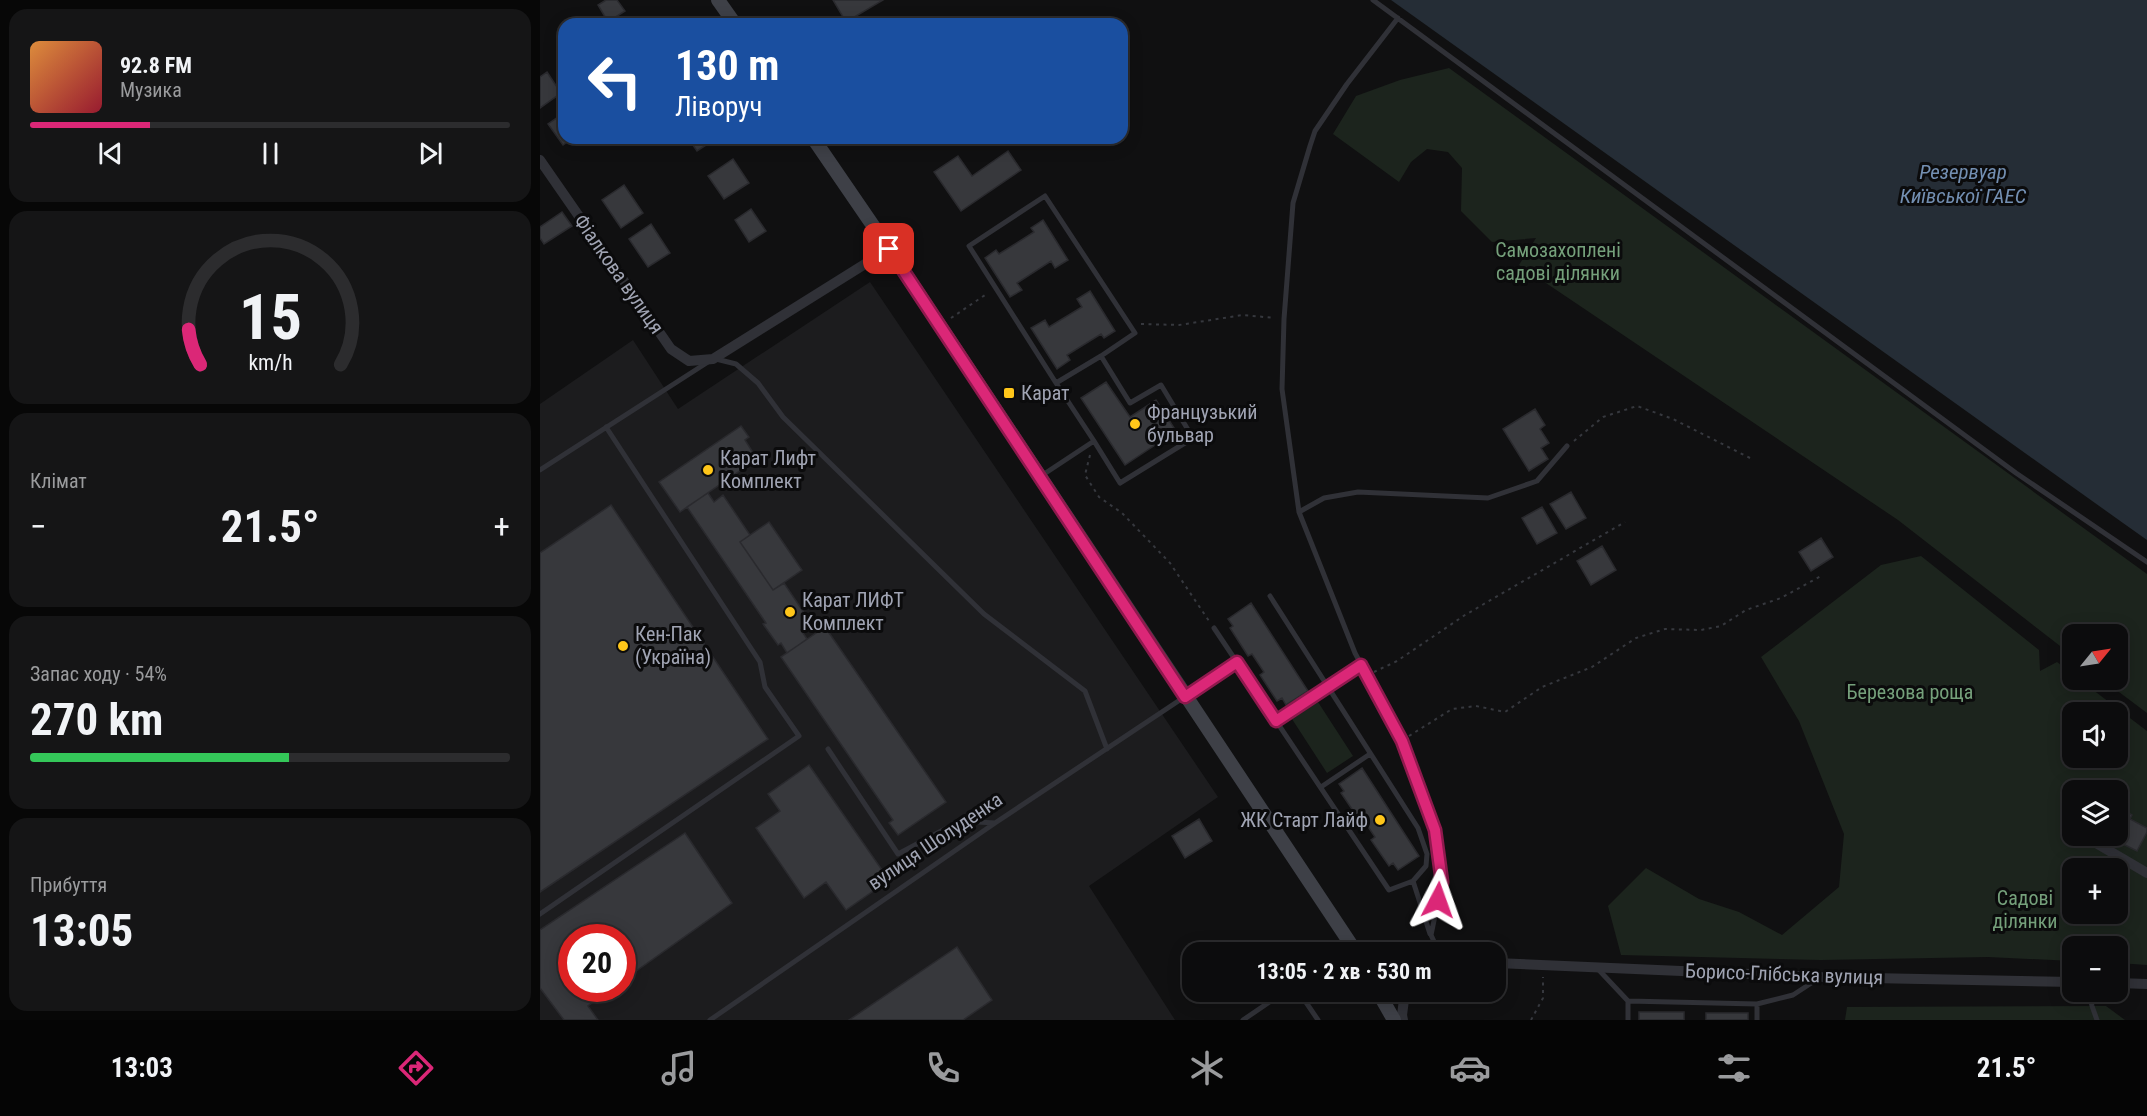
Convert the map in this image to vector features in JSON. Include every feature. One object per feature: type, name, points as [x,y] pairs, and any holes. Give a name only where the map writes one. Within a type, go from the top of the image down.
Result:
[{"type":"main road","points":[[718,0],[731,18]]},
{"type":"main road","points":[[817,144],[1040,477],[1344,942]]},
{"type":"main road","points":[[1384,1002],[1394,1020]]},
{"type":"street","name":"Фіалкова вулиця","points":[[540,160],[671,349],[689,361],[713,358]]},
{"type":"street","points":[[713,358],[889,249]]},
{"type":"street","points":[[2101,846],[2147,873]]},
{"type":"street","name":"Борисо-Глібська вулиця","points":[[1506,963],[1821,978],[2062,982]]},
{"type":"street","points":[[2128,983],[2147,984]]},
{"type":"street","points":[[1403,1002],[1403,1020]]},
{"type":"lane","points":[[1373,0],[2016,473],[2147,562]]},
{"type":"lane","points":[[1398,18],[1347,84],[1315,131],[1293,202],[1284,319],[1282,389],[1299,512],[1361,665],[1402,741],[1435,830],[1442,882],[1431,935]]},
{"type":"lane","points":[[1056,382],[1135,333],[1045,196],[969,246],[1120,483],[1193,438],[1161,385],[1130,403],[1101,356]]},
{"type":"lane","points":[[540,470],[713,358],[736,364],[758,383],[783,417],[984,614],[1086,691],[1107,748]]},
{"type":"lane","points":[[540,914],[799,736],[765,687],[760,662],[606,427]]},
{"type":"lane","points":[[1040,477],[1094,441]]},
{"type":"lane","points":[[1299,512],[1324,498],[1358,492],[1488,498],[1537,481],[1567,446]]},
{"type":"lane","points":[[1214,628],[1389,890],[1413,881],[1426,866],[1427,854],[1418,828],[1270,596]]},
{"type":"lane","name":"вулиця Шолуденка","points":[[710,1020],[995,823],[1237,662]]},
{"type":"lane","points":[[1276,721],[1361,665]]},
{"type":"lane","points":[[828,750],[898,854],[960,820],[995,823]]},
{"type":"lane","points":[[1320,787],[1370,754]]},
{"type":"lane","points":[[1413,881],[1434,942]]},
{"type":"lane","points":[[1595,966],[1628,1001],[1629,1020]]},
{"type":"lane","points":[[1628,1001],[1757,1004],[1793,995],[1821,978]]},
{"type":"lane","points":[[1243,1020],[1269,1002]]},
{"type":"lane","points":[[1306,1002],[1318,1020]]},
{"type":"lane","points":[[2090,1002],[2097,1020]]},
{"type":"lane","points":[[1757,1004],[1757,1020]]},
{"type":"path","points":[[939,326],[996,289]]},
{"type":"path","points":[[1128,323],[1179,325],[1244,315],[1284,319]]},
{"type":"path","points":[[1567,446],[1603,417],[1637,406],[1673,418],[1750,458]]},
{"type":"path","points":[[1094,441],[1086,475],[1099,497],[1122,513],[1170,563],[1214,628]]},
{"type":"path","points":[[1366,676],[1397,661],[1465,615],[1625,522]]},
{"type":"path","points":[[1402,741],[1452,709],[1476,706],[1505,712],[1542,687],[1592,667],[1636,638],[1665,629],[1701,630],[1721,626],[1746,609],[1781,598],[1821,576]]},
{"type":"path","points":[[1531,1020],[1543,998],[1543,965]]},
{"type":"shaded area","points":[[870,282],[1218,797],[1089,886],[1175,1020],[540,1020],[540,404],[633,340],[678,409]]},
{"type":"green space","name":"Самозахоплені садові ділянки","points":[[1449,68],[2147,574],[2147,713],[2116,690],[2128,690],[2128,624],[2062,624],[2062,647],[1898,520],[1519,265],[1536,238],[1492,242],[1461,211],[1462,168],[1448,152],[1427,149],[1411,162],[1399,182],[1333,134],[1356,96],[1400,80]]},
{"type":"green space","name":"Березова роща","points":[[1921,556],[2039,650],[2040,671],[2057,662],[2062,666],[2062,690],[2093,690],[2109,702],[2062,702],[2062,768],[2128,768],[2128,717],[2147,731],[2147,965],[2128,964],[2128,936],[2062,936],[2062,960],[1988,957],[1821,960],[1621,955],[1608,906],[1646,868],[1699,899],[1739,912],[1782,935],[1839,887],[1844,834],[1799,721],[1761,657],[1881,565]]},
{"type":"green space","points":[[1318,702],[1353,756],[1327,773],[1292,719]]},
{"type":"green space","points":[[2106,1006],[2125,1020],[1845,1020],[1847,1007]]},
{"type":"water","name":"Резервуар Київської ГАЕС","points":[[1391,0],[2147,0],[2147,540],[2123,523]]},
{"type":"building","points":[[606,0],[617,0],[625,11],[614,18],[606,18],[598,5]]},
{"type":"building","points":[[833,0],[883,0],[853,18],[844,18]]},
{"type":"building","points":[[547,72],[558,88],[558,95],[540,108],[540,77]]},
{"type":"building","points":[[558,117],[558,138],[548,124]]},
{"type":"building","points":[[692,144],[708,144],[697,151]]},
{"type":"building","points":[[1008,151],[1021,170],[961,211],[934,172],[958,156],[972,176]]},
{"type":"building","points":[[733,159],[749,183],[724,199],[708,176]]},
{"type":"building","points":[[624,185],[643,213],[621,228],[602,200]]},
{"type":"building","points":[[751,209],[766,231],[749,242],[735,220]]},
{"type":"building","points":[[562,212],[572,226],[544,244],[540,238],[540,227]]},
{"type":"building","points":[[1043,220],[1068,260],[1055,268],[1051,261],[1017,283],[1022,290],[1010,297],[985,258],[996,250],[999,254],[1034,232],[1031,228]]},
{"type":"building","points":[[651,224],[670,253],[648,267],[629,239]]},
{"type":"building","points":[[1090,291],[1115,331],[1104,338],[1101,334],[1067,355],[1070,360],[1057,369],[1031,328],[1045,320],[1049,327],[1082,307],[1077,299]]},
{"type":"building","name":"Французький бульвар","points":[[1106,382],[1130,417],[1156,400],[1176,431],[1125,465],[1081,398]]},
{"type":"building","points":[[1535,409],[1545,425],[1540,429],[1549,443],[1541,448],[1548,459],[1529,471],[1503,429]]},
{"type":"building","points":[[741,426],[749,437],[745,440],[757,459],[680,512],[659,482]]},
{"type":"building","points":[[1571,492],[1586,518],[1566,529],[1550,504]]},
{"type":"building","points":[[708,493],[714,502],[723,495],[750,535],[740,542],[773,590],[784,583],[811,623],[801,630],[807,639],[787,653],[781,643],[778,645],[763,624],[766,623],[687,507]]},
{"type":"building","name":"Кен-Пак (Україна)","points":[[611,505],[768,739],[540,892],[540,553]]},
{"type":"building","points":[[1542,507],[1557,533],[1537,544],[1522,518]]},
{"type":"building","points":[[769,522],[802,570],[773,590],[740,542]]},
{"type":"building","points":[[1821,538],[1833,557],[1811,571],[1799,552]]},
{"type":"building","points":[[1602,546],[1616,570],[1591,585],[1577,561]]},
{"type":"building","points":[[1251,603],[1308,691],[1286,705],[1282,698],[1277,701],[1260,675],[1264,672],[1252,654],[1248,656],[1230,628],[1233,626],[1228,619]]},
{"type":"building","points":[[825,627],[946,802],[898,835],[889,823],[893,820],[781,657]]},
{"type":"building","points":[[809,765],[889,880],[846,910],[826,882],[804,898],[756,828],[780,811],[768,794]]},
{"type":"building","name":"ЖК Старт Лайф","points":[[1362,768],[1419,856],[1398,870],[1393,863],[1389,866],[1371,840],[1375,837],[1363,819],[1360,821],[1341,793],[1344,791],[1339,784]]},
{"type":"building","points":[[2128,813],[2132,815],[2130,819],[2147,828],[2137,851],[2127,846]]},
{"type":"building","points":[[1199,819],[1212,841],[1185,858],[1172,836]]},
{"type":"building","points":[[685,833],[732,903],[636,971],[636,924],[558,924],[558,1002],[593,1002],[588,1006],[598,1020],[564,1020],[540,988],[540,930]]},
{"type":"building","points":[[957,947],[992,1000],[963,1020],[849,1020]]},
{"type":"building","points":[[1639,1012],[1684,1012],[1684,1020],[1639,1020]]},
{"type":"building","points":[[1706,1013],[1748,1013],[1748,1020],[1706,1020]]},
{"type":"place","name":"Карат","points":[[1009,393]]},
{"type":"place","name":"Французький бульвар","points":[[1135,424]]},
{"type":"place","name":"Карат Лифт Комплект","points":[[708,470]]},
{"type":"place","name":"Карат ЛИФТ Комплект","points":[[790,612]]},
{"type":"place","name":"Кен-Пак (Україна)","points":[[623,646]]},
{"type":"place","name":"ЖК Старт Лайф","points":[[1380,820]]},
{"type":"route","points":[[889,249],[1185,697],[1237,662],[1276,721],[1361,665],[1402,741],[1435,830],[1442,882],[1438,900]]},
{"type":"park label","name":"Садові ділянки","points":[[2025,910]]}]
